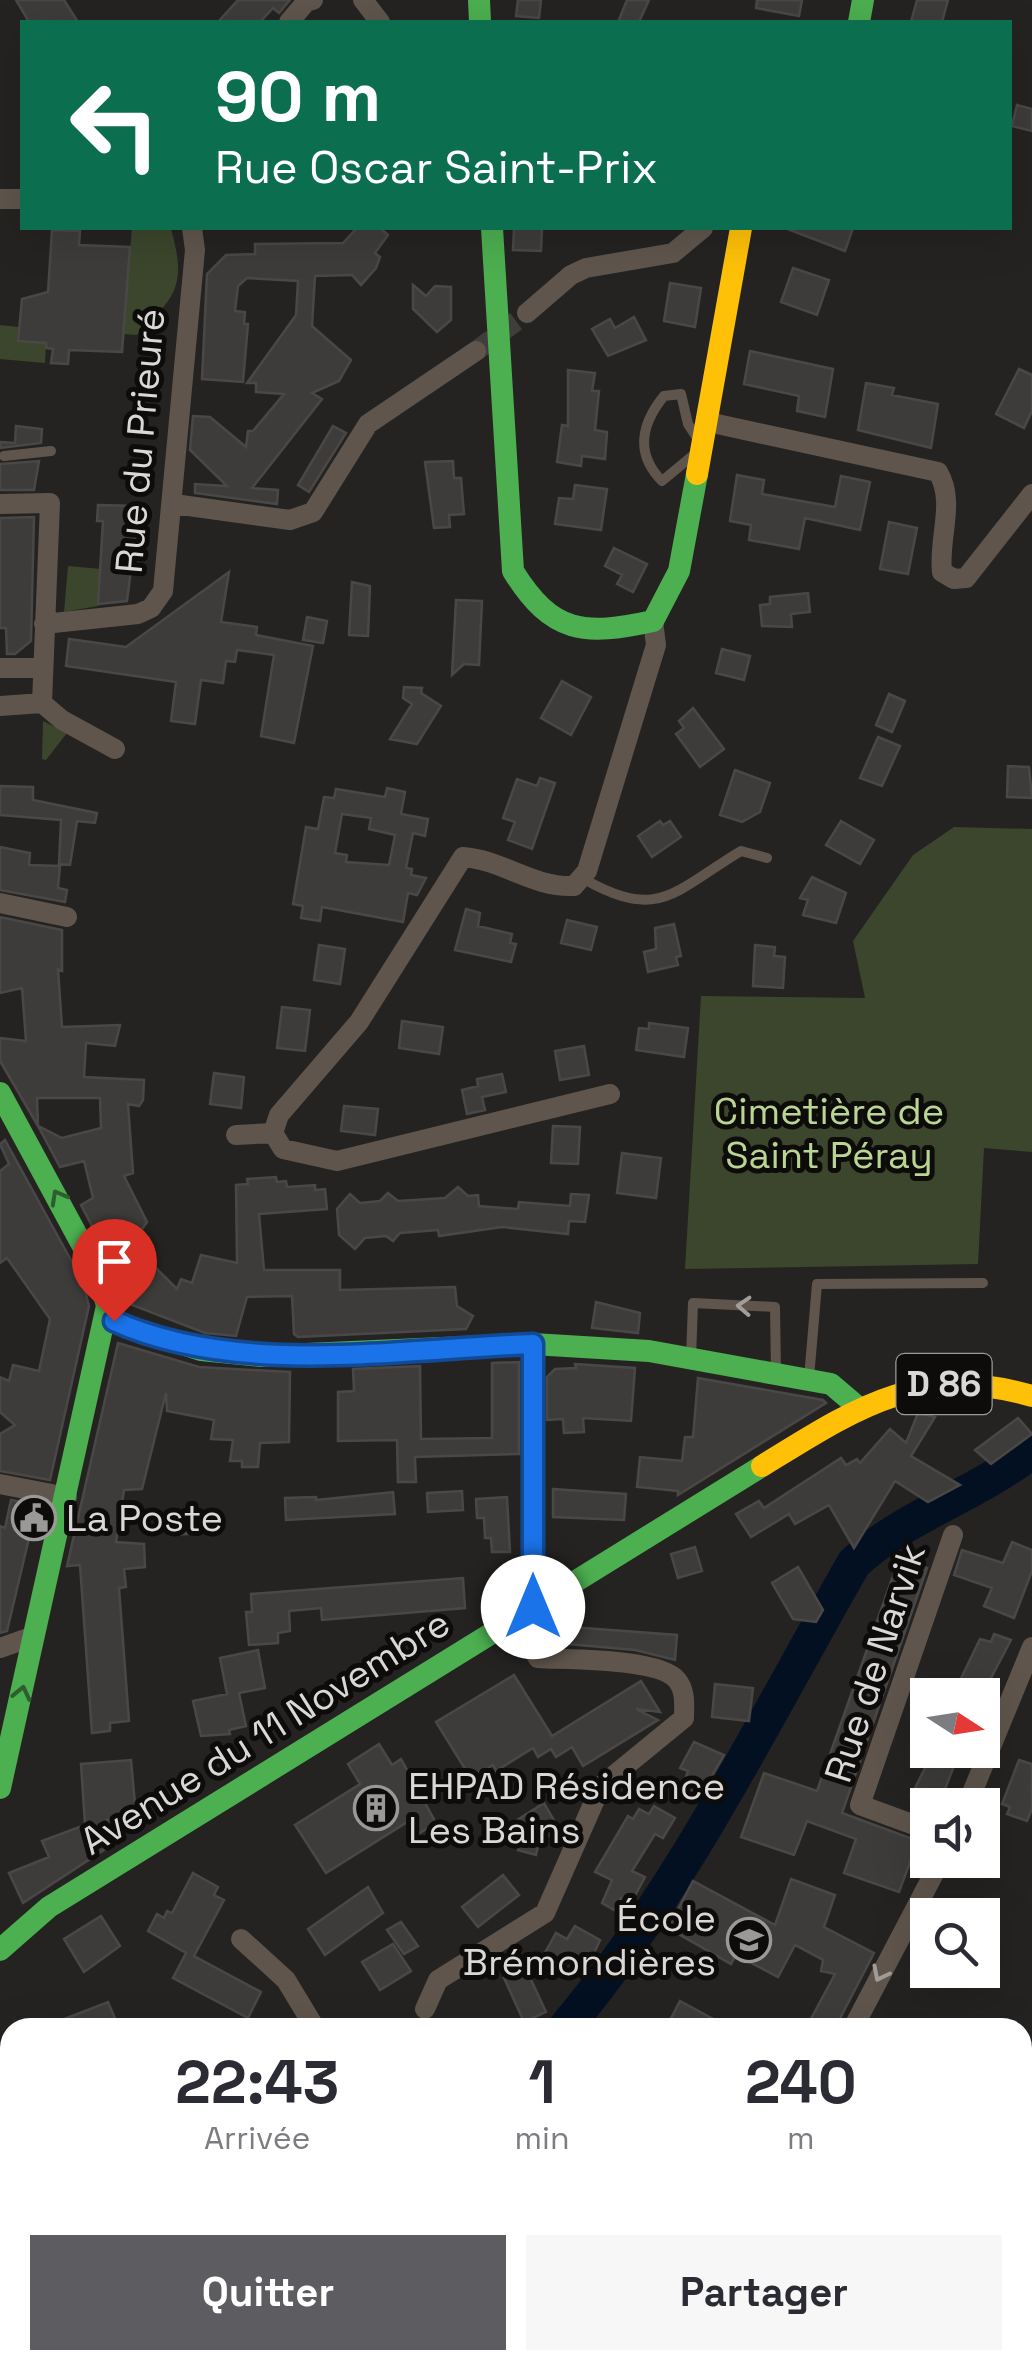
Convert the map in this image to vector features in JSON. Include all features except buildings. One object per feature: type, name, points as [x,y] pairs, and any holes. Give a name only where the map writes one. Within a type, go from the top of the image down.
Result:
[{"type":"street","points":[[291,20],[306,2],[313,0]]},
{"type":"street","points":[[363,0],[378,20]]},
{"type":"street","name":"Rue du Prieuré","points":[[44,624],[138,614],[152,608],[165,583],[195,250],[192,230]]},
{"type":"street","points":[[492,230],[513,571],[538,609],[582,630],[622,628],[653,621]]},
{"type":"street","points":[[527,312],[571,275],[673,253],[701,230]]},
{"type":"street","points":[[273,1133],[279,1115],[359,1022],[463,856],[481,858],[547,887],[574,886],[581,878],[656,645],[653,621],[679,571],[708,422],[732,230]]},
{"type":"street","points":[[174,504],[290,520],[314,512],[368,424],[476,350]]},
{"type":"street","points":[[708,422],[938,472],[949,490],[939,549],[942,572],[954,579],[966,578],[1032,494]]},
{"type":"street","points":[[0,504],[50,503],[40,668],[42,703]]},
{"type":"street","points":[[0,668],[40,668]]},
{"type":"street","points":[[0,706],[42,703],[62,720],[115,749]]},
{"type":"street","points":[[0,903],[66,917]]},
{"type":"street","points":[[0,1093],[8,1128],[99,1276],[106,1318],[0,1788]]},
{"type":"street","points":[[273,1133],[283,1149],[337,1161],[610,1094]]},
{"type":"street","points":[[236,1136],[273,1133]]},
{"type":"street","points":[[106,1318],[201,1350],[261,1356],[533,1344],[648,1351],[809,1379],[843,1390],[858,1407]]},
{"type":"street","points":[[425,2009],[438,1980],[545,1913],[601,1786],[684,1718],[684,1694],[676,1679],[657,1667],[538,1658],[524,1613],[533,1344]]},
{"type":"street","name":"D 86","points":[[858,1407],[896,1392],[935,1384],[992,1386],[1032,1396]]},
{"type":"street","name":"Avenue du 11 Novembre","points":[[5,1946],[49,1907],[858,1407]]},
{"type":"street","points":[[0,1484],[66,1497]]},
{"type":"street","name":"Rue de Narvik","points":[[910,1823],[860,1805],[953,1535]]},
{"type":"street","points":[[0,1648],[34,1636]]},
{"type":"street","points":[[973,1788],[1032,1646]]},
{"type":"street","points":[[858,2018],[932,1878]]},
{"type":"street","points":[[241,1939],[286,1980],[309,2018]]},
{"type":"lane","points":[[682,394],[688,424],[703,447],[662,480],[650,468],[642,446],[650,413],[664,396],[682,394]]},
{"type":"lane","points":[[4,456],[51,451]]},
{"type":"lane","points":[[581,878],[620,900],[657,901],[741,851],[766,858]]},
{"type":"lane","points":[[809,1379],[816,1284],[983,1283]]},
{"type":"lane","points":[[691,1358],[693,1303],[776,1307],[776,1373]]},
{"type":"green space","points":[[132,230],[171,230],[178,264],[175,289],[137,335],[123,334]]},
{"type":"green space","points":[[0,325],[19,327],[19,341],[46,343],[45,363],[0,359]]},
{"type":"green space","points":[[68,566],[101,569],[98,606],[64,612]]},
{"type":"green space","points":[[43,721],[67,733],[46,760],[42,759]]},
{"type":"green space","name":"Cimetière de Saint Péray","points":[[954,827],[1032,829],[1032,1152],[984,1148],[978,1264],[685,1269],[701,996],[865,998],[853,941],[913,855]]},
{"type":"waterway","points":[[573,2018],[647,1919],[684,1861],[854,1563],[895,1532],[1032,1451]]},
{"type":"tunnel","points":[[476,351],[527,313]]},
{"type":"traffic: fast","points":[[479,0],[480,20]]},
{"type":"traffic: fast","points":[[859,20],[863,0]]},
{"type":"traffic: fast","points":[[492,230],[513,571],[527,592],[542,608],[572,625],[608,628],[653,621],[679,571],[697,474]]},
{"type":"traffic: fast","points":[[0,1093],[99,1276],[107,1306],[0,1788]]},
{"type":"traffic: fast","points":[[106,1319],[201,1350],[261,1356],[533,1344],[649,1351],[831,1384],[858,1407]]},
{"type":"traffic: fast","points":[[0,1950],[49,1907],[762,1466]]},
{"type":"traffic: slow","points":[[697,474],[741,230]]},
{"type":"traffic: slow","points":[[762,1466],[858,1411],[921,1389],[955,1385],[992,1387],[1032,1396]]},
{"type":"place","name":"La Poste","points":[[34,1518]]},
{"type":"place","name":"EHPAD Résidence Les Bains","points":[[376,1808]]},
{"type":"place","name":"École Brémondières","points":[[749,1940]]},
{"type":"route","points":[[114,1321],[201,1350],[261,1356],[533,1344],[533,1607]]}]
